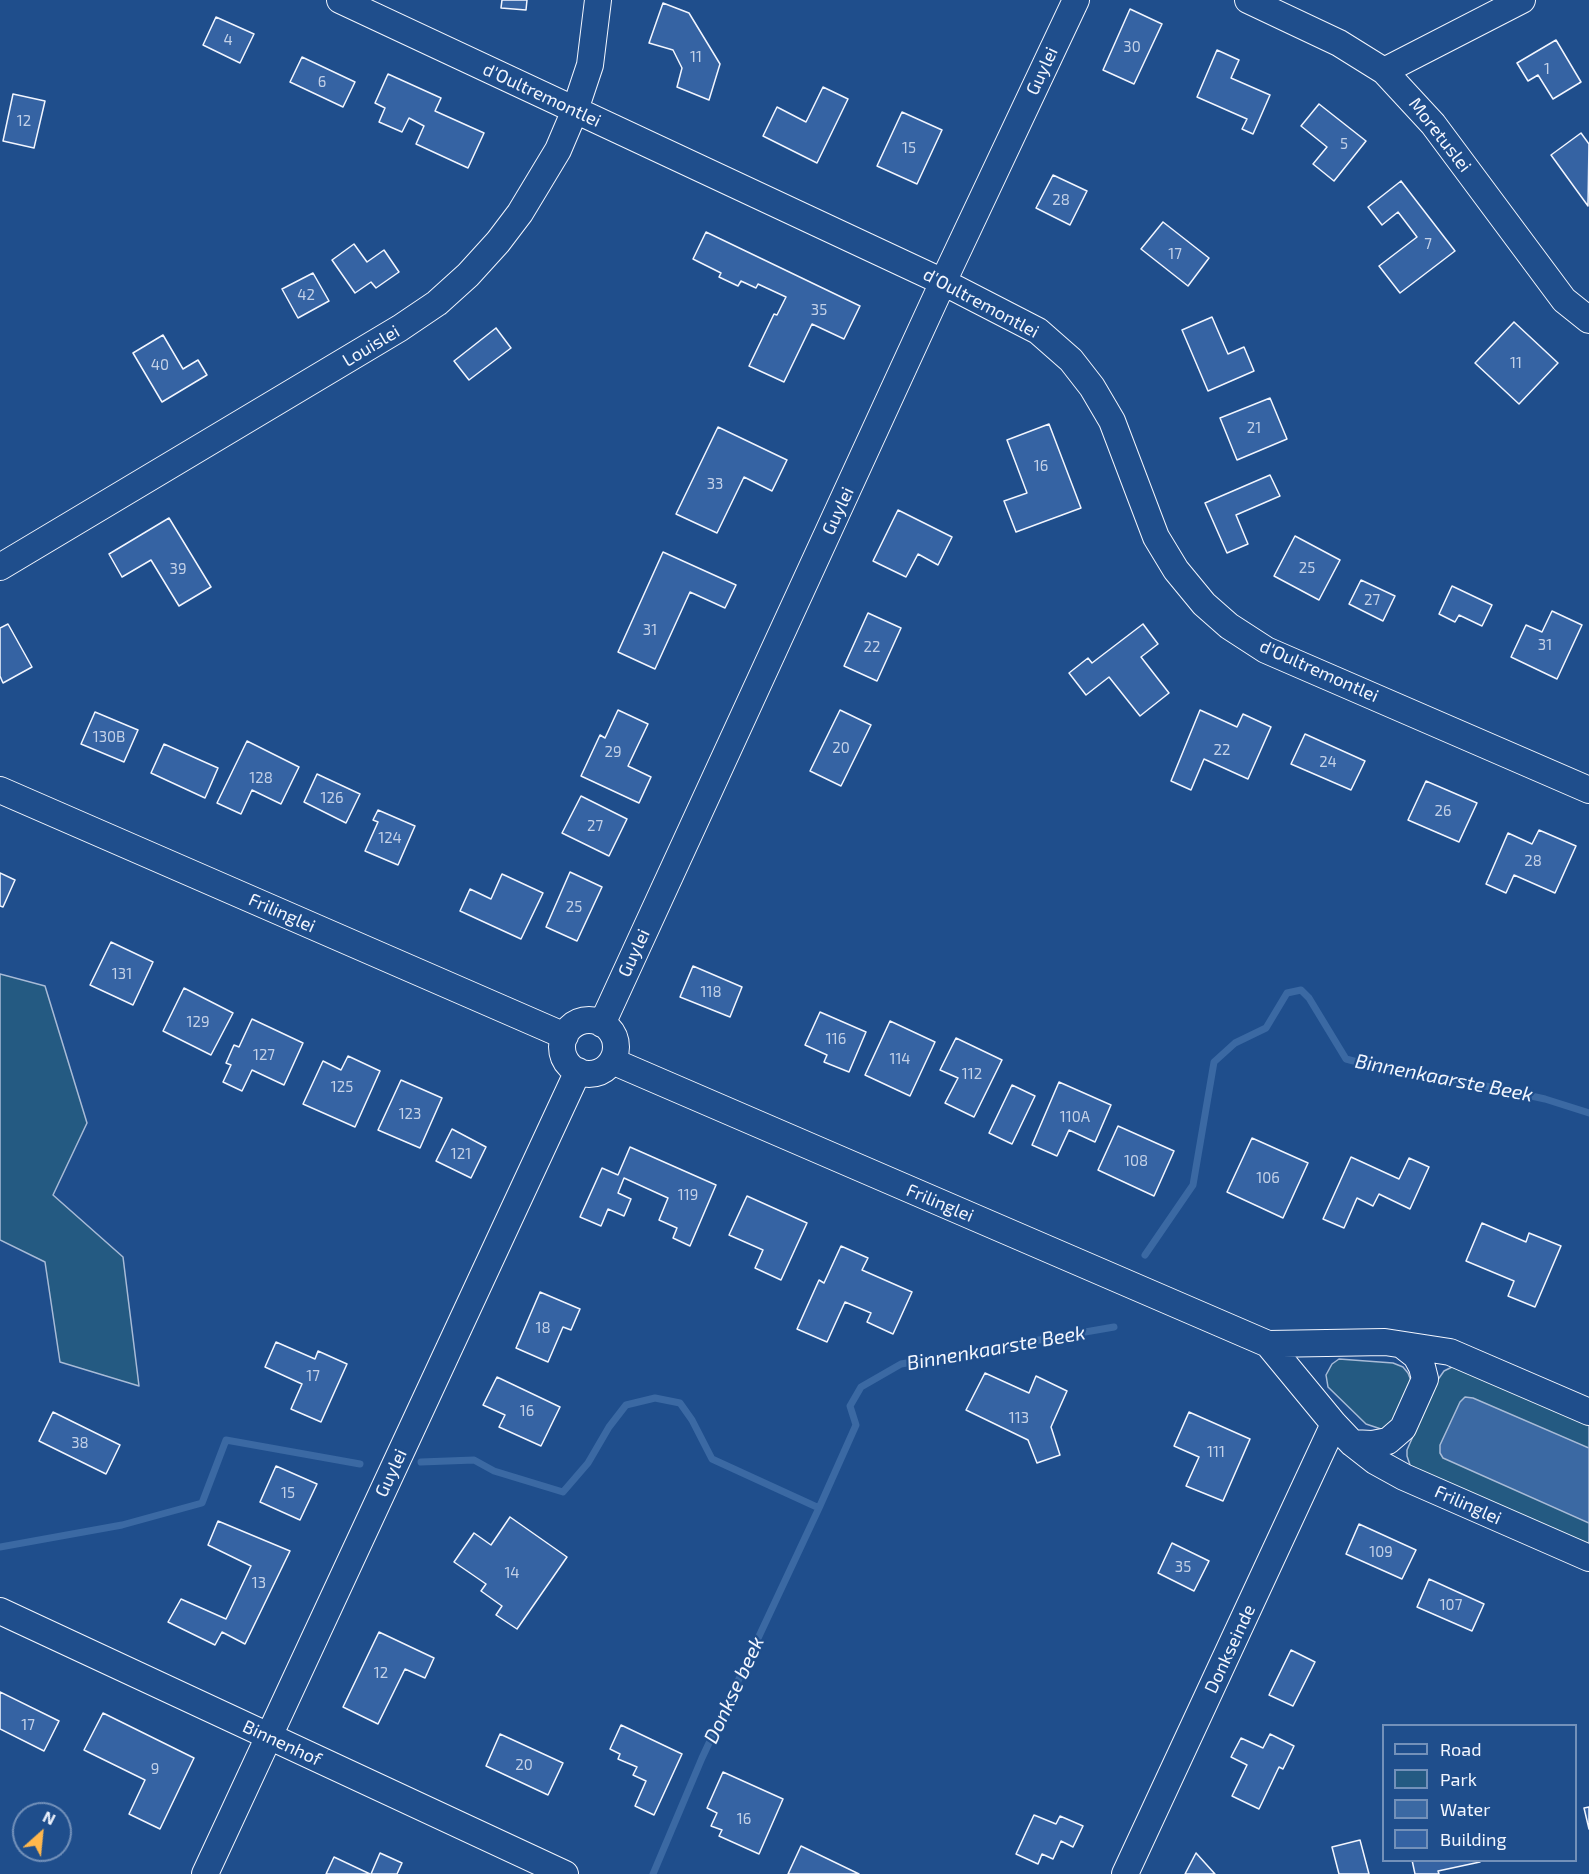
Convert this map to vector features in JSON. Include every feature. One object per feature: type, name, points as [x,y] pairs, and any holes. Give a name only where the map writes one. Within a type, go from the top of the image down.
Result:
[{"type":"street","name":"d'Oultremontlei","points":[[340,0],[943,282],[1038,331],[1071,360],[1092,387],[1112,421],[1156,537],[1176,570],[1204,604],[1229,626],[1266,650],[1589,790]]},
{"type":"street","name":"Louislei","points":[[0,567],[400,328],[437,303],[468,275],[520,213],[556,153],[575,110],[590,65],[598,0]]},
{"type":"street","name":"Guylei","points":[[602,1024],[943,282],[1076,0]]},
{"type":"street","name":"Moretuslei","points":[[1248,0],[1339,43],[1384,70],[1433,124],[1564,300],[1589,320]]},
{"type":"street","points":[[1384,70],[1522,0]]},
{"type":"street","name":"Frilinglei","points":[[0,790],[564,1036]]},
{"type":"street","points":[[593,1020],[602,1024],[612,1034],[616,1043],[612,1061],[596,1073],[587,1074],[578,1071],[567,1063],[563,1054],[564,1036],[575,1024],[584,1021],[593,1020]]},
{"type":"street","name":"Frilinglei","points":[[612,1061],[1268,1344],[1385,1342],[1450,1352],[1589,1412]]},
{"type":"street","name":"Guylei","points":[[205,1874],[578,1071]]},
{"type":"street","name":"Frilinglei","points":[[1268,1344],[1334,1424],[1352,1443],[1375,1461],[1404,1477],[1589,1558]]},
{"type":"street","points":[[1352,1443],[1372,1444],[1388,1441],[1403,1428],[1425,1379],[1416,1356],[1402,1345]]},
{"type":"street","name":"Donkseinde","points":[[1125,1874],[1334,1424]]},
{"type":"street","name":"Binnenhof","points":[[0,1611],[565,1874]]},
{"type":"green space","points":[[0,974],[45,986],[87,1123],[53,1195],[123,1257],[139,1386],[60,1362],[45,1262],[0,1240]]},
{"type":"green space","points":[[1339,1359],[1393,1363],[1403,1367],[1408,1373],[1412,1383],[1400,1416],[1387,1428],[1381,1429],[1366,1424],[1328,1387],[1326,1375],[1332,1364]]},
{"type":"green space","points":[[1457,1367],[1589,1423],[1589,1547],[1413,1469],[1407,1456],[1407,1450],[1437,1381],[1444,1371]]},
{"type":"water","points":[[1465,1397],[1473,1398],[1589,1448],[1589,1523],[1443,1458],[1440,1445],[1460,1402]]},
{"type":"building","points":[[502,0],[527,0],[526,10],[501,8]]},
{"type":"building","points":[[663,3],[689,13],[720,64],[709,100],[677,87],[682,68],[673,50],[649,43]]},
{"type":"building","points":[[1130,9],[1162,24],[1134,84],[1103,70]]},
{"type":"building","points":[[216,17],[254,34],[240,63],[203,45]]},
{"type":"building","points":[[1556,40],[1581,82],[1553,99],[1538,75],[1528,81],[1517,63]]},
{"type":"building","points":[[1217,50],[1239,60],[1231,78],[1270,95],[1253,134],[1242,129],[1247,119],[1197,97]]},
{"type":"building","points":[[302,57],[355,82],[343,107],[290,82]]},
{"type":"building","points":[[388,74],[441,98],[435,111],[484,133],[468,168],[416,144],[424,126],[409,118],[402,132],[379,122],[385,108],[375,103]]},
{"type":"building","points":[[823,87],[848,99],[817,163],[763,136],[777,107],[806,122]]},
{"type":"building","points":[[13,94],[45,101],[34,148],[3,141]]},
{"type":"building","points":[[1319,104],[1366,141],[1334,181],[1313,164],[1327,147],[1301,126]]},
{"type":"building","points":[[902,112],[942,130],[917,184],[877,166]]},
{"type":"building","points":[[1581,133],[1589,144],[1588,206],[1551,155]]},
{"type":"building","points":[[1053,175],[1087,191],[1070,225],[1036,208]]},
{"type":"building","points":[[1401,181],[1455,251],[1400,293],[1379,266],[1417,237],[1398,212],[1382,225],[1368,207]]},
{"type":"building","points":[[1163,222],[1209,258],[1188,286],[1141,249]]},
{"type":"building","points":[[706,232],[860,306],[844,339],[812,324],[784,382],[749,366],[774,314],[777,315],[786,297],[758,284],[756,288],[741,281],[738,286],[719,277],[721,273],[693,259]]},
{"type":"building","points":[[354,244],[367,262],[384,250],[399,272],[376,288],[371,282],[355,293],[332,260]]},
{"type":"building","points":[[313,273],[329,301],[298,318],[282,289]]},
{"type":"building","points":[[1212,317],[1228,354],[1244,347],[1254,371],[1208,391],[1182,330]]},
{"type":"building","points":[[1514,322],[1558,363],[1519,404],[1475,363]]},
{"type":"building","points":[[496,328],[511,348],[469,380],[454,361]]},
{"type":"building","points":[[163,335],[183,369],[198,360],[207,375],[162,402],[133,353]]},
{"type":"building","points":[[1270,398],[1287,439],[1237,460],[1220,418]]},
{"type":"building","points":[[1049,424],[1081,508],[1016,532],[1004,501],[1027,493],[1007,440]]},
{"type":"building","points":[[718,427],[787,460],[772,491],[744,477],[717,533],[676,514]]},
{"type":"building","points":[[1270,475],[1280,496],[1236,515],[1248,544],[1227,553],[1205,503]]},
{"type":"building","points":[[898,510],[952,537],[938,565],[918,554],[906,577],[873,561]]},
{"type":"building","points":[[169,518],[211,587],[179,606],[151,560],[122,577],[109,554]]},
{"type":"building","points":[[1295,536],[1340,560],[1319,600],[1274,576]]},
{"type":"building","points":[[663,552],[736,585],[725,608],[690,592],[655,669],[618,652]]},
{"type":"building","points":[[1361,580],[1395,596],[1383,621],[1349,604]]},
{"type":"building","points":[[1452,586],[1492,605],[1482,626],[1459,615],[1455,622],[1439,614]]},
{"type":"building","points":[[1552,611],[1582,625],[1557,679],[1511,657],[1526,625],[1542,632]]},
{"type":"building","points":[[868,613],[901,628],[877,681],[844,666]]},
{"type":"building","points":[[8,624],[32,667],[3,683],[0,676],[0,628]]},
{"type":"building","points":[[1143,624],[1158,644],[1141,657],[1169,693],[1140,716],[1109,677],[1086,695],[1069,673],[1088,658],[1092,663]]},
{"type":"building","points":[[618,710],[648,724],[628,766],[651,777],[639,803],[581,776],[600,735],[605,738]]},
{"type":"building","points":[[840,710],[871,725],[841,786],[810,771]]},
{"type":"building","points":[[1200,710],[1237,727],[1243,714],[1271,727],[1248,779],[1204,759],[1191,790],[1171,781]]},
{"type":"building","points":[[95,712],[138,730],[124,762],[81,744]]},
{"type":"building","points":[[1305,734],[1365,761],[1351,790],[1291,764]]},
{"type":"building","points":[[247,741],[299,767],[281,804],[252,790],[241,814],[217,803]]},
{"type":"building","points":[[164,744],[218,768],[205,798],[151,773]]},
{"type":"building","points":[[317,774],[360,794],[346,823],[304,802]]},
{"type":"building","points":[[1426,781],[1477,803],[1459,842],[1408,820]]},
{"type":"building","points":[[581,796],[627,819],[609,856],[562,833]]},
{"type":"building","points":[[378,810],[415,826],[398,865],[365,851],[378,822],[373,820]]},
{"type":"building","points":[[1539,830],[1576,846],[1555,893],[1514,875],[1506,893],[1486,884],[1508,833],[1532,844]]},
{"type":"building","points":[[570,872],[602,887],[577,941],[546,927]]},
{"type":"building","points":[[0,873],[15,880],[3,907],[0,906]]},
{"type":"building","points":[[502,874],[543,893],[521,939],[460,911],[470,889],[491,899]]},
{"type":"building","points":[[111,942],[153,962],[133,1005],[90,985]]},
{"type":"building","points":[[693,966],[742,987],[730,1017],[680,997]]},
{"type":"building","points":[[184,988],[233,1013],[211,1055],[163,1031]]},
{"type":"building","points":[[820,1012],[866,1032],[849,1072],[824,1062],[827,1055],[805,1045]]},
{"type":"building","points":[[252,1019],[303,1043],[284,1085],[252,1070],[242,1091],[223,1082],[231,1065],[226,1063],[234,1045],[239,1047]]},
{"type":"building","points":[[890,1021],[935,1042],[910,1096],[865,1075]]},
{"type":"building","points":[[956,1038],[1002,1060],[974,1117],[945,1103],[958,1078],[940,1070]]},
{"type":"building","points":[[348,1056],[380,1071],[355,1127],[303,1104],[323,1061],[341,1070]]},
{"type":"building","points":[[401,1080],[442,1098],[420,1148],[378,1130]]},
{"type":"building","points":[[1059,1082],[1111,1105],[1095,1142],[1069,1130],[1057,1156],[1032,1145]]},
{"type":"building","points":[[1012,1085],[1035,1096],[1012,1144],[989,1133]]},
{"type":"building","points":[[1118,1126],[1174,1151],[1154,1196],[1098,1170]]},
{"type":"building","points":[[452,1129],[486,1147],[471,1178],[436,1161]]},
{"type":"building","points":[[1252,1138],[1308,1163],[1283,1218],[1227,1192]]},
{"type":"building","points":[[630,1147],[716,1185],[690,1246],[673,1238],[677,1228],[659,1220],[668,1198],[624,1178],[618,1193],[631,1199],[624,1216],[608,1209],[601,1226],[580,1217],[602,1168],[618,1175]]},
{"type":"building","points":[[1351,1157],[1399,1179],[1409,1158],[1429,1167],[1410,1209],[1379,1194],[1373,1206],[1357,1198],[1344,1228],[1323,1219]]},
{"type":"building","points":[[747,1196],[807,1223],[781,1280],[755,1268],[763,1250],[729,1235]]},
{"type":"building","points":[[1482,1223],[1526,1242],[1529,1233],[1561,1246],[1535,1307],[1508,1296],[1514,1281],[1466,1261]]},
{"type":"building","points":[[841,1246],[868,1258],[862,1270],[912,1292],[893,1334],[867,1322],[871,1313],[845,1302],[827,1342],[797,1329],[819,1280],[824,1283]]},
{"type":"building","points":[[540,1292],[580,1309],[571,1330],[563,1327],[548,1362],[516,1348]]},
{"type":"building","points":[[276,1342],[315,1359],[318,1351],[347,1364],[321,1422],[291,1409],[302,1384],[265,1367]]},
{"type":"building","points":[[985,1373],[1029,1393],[1036,1376],[1067,1391],[1051,1427],[1060,1455],[1037,1463],[1028,1440],[966,1410]]},
{"type":"building","points":[[497,1377],[560,1407],[541,1446],[499,1427],[505,1415],[483,1405]]},
{"type":"building","points":[[53,1412],[120,1445],[106,1474],[39,1441]]},
{"type":"building","points":[[1189,1412],[1250,1439],[1223,1501],[1186,1486],[1199,1457],[1174,1446]]},
{"type":"building","points":[[276,1466],[317,1484],[300,1520],[260,1502]]},
{"type":"building","points":[[510,1517],[567,1557],[517,1629],[496,1615],[502,1606],[481,1591],[486,1584],[454,1562],[474,1533],[491,1545]]},
{"type":"building","points":[[218,1521],[290,1551],[245,1644],[222,1632],[215,1645],[168,1622],[181,1599],[226,1619],[251,1566],[208,1545]]},
{"type":"building","points":[[1359,1524],[1416,1550],[1402,1579],[1346,1554]]},
{"type":"building","points":[[1172,1543],[1209,1561],[1194,1591],[1158,1573]]},
{"type":"building","points":[[1429,1579],[1484,1604],[1472,1631],[1417,1607]]},
{"type":"building","points":[[379,1632],[434,1658],[425,1678],[405,1669],[378,1724],[343,1707]]},
{"type":"building","points":[[1291,1650],[1315,1662],[1293,1706],[1269,1695]]},
{"type":"building","points":[[0,1692],[59,1721],[44,1751],[0,1729]]},
{"type":"building","points":[[103,1713],[194,1758],[160,1829],[129,1814],[145,1780],[84,1750]]},
{"type":"building","points":[[621,1725],[682,1754],[654,1815],[635,1806],[646,1781],[633,1775],[637,1767],[618,1759],[620,1754],[610,1749]]},
{"type":"building","points":[[500,1734],[563,1763],[548,1795],[486,1766]]},
{"type":"building","points":[[1270,1734],[1294,1746],[1283,1769],[1279,1767],[1259,1809],[1232,1796],[1247,1765],[1231,1757],[1241,1738],[1263,1748]]},
{"type":"building","points":[[723,1772],[783,1799],[759,1854],[719,1836],[722,1830],[711,1826],[717,1813],[707,1808]]},
{"type":"building","points":[[1589,1807],[1589,1829],[1584,1808]]},
{"type":"building","points":[[1034,1815],[1056,1824],[1060,1816],[1083,1826],[1073,1847],[1061,1841],[1053,1859],[1042,1854],[1038,1864],[1016,1854]]},
{"type":"building","points":[[1360,1840],[1369,1874],[1339,1874],[1332,1847]]},
{"type":"building","points":[[801,1846],[859,1874],[788,1874]]},
{"type":"building","points":[[380,1853],[402,1863],[397,1874],[371,1874]]},
{"type":"building","points":[[1196,1853],[1215,1874],[1185,1874]]},
{"type":"building","points":[[334,1857],[370,1874],[326,1874]]},
{"type":"building","points":[[1412,1862],[1480,1862],[1438,1871],[1439,1874],[1415,1874]]},
{"type":"waterway","name":"Binnenkaarste Beek","points":[[1145,1255],[1193,1185],[1214,1062],[1235,1043],[1266,1028],[1287,993],[1301,990],[1309,998],[1346,1059],[1384,1069],[1430,1074],[1545,1099],[1589,1113]]},
{"type":"waterway","name":"Binnenkaarste Beek","points":[[421,1462],[474,1460],[494,1471],[563,1492],[588,1463],[609,1427],[626,1405],[655,1398],[680,1403],[692,1420],[712,1459],[819,1508],[856,1425],[850,1406],[861,1387],[901,1364],[1114,1327]]},
{"type":"waterway","name":"Binnenkaarste Beek","points":[[0,1547],[122,1525],[202,1503],[226,1440],[360,1464]]},
{"type":"waterway","name":"Donkse beek","points":[[653,1874],[702,1758],[819,1508]]}]
